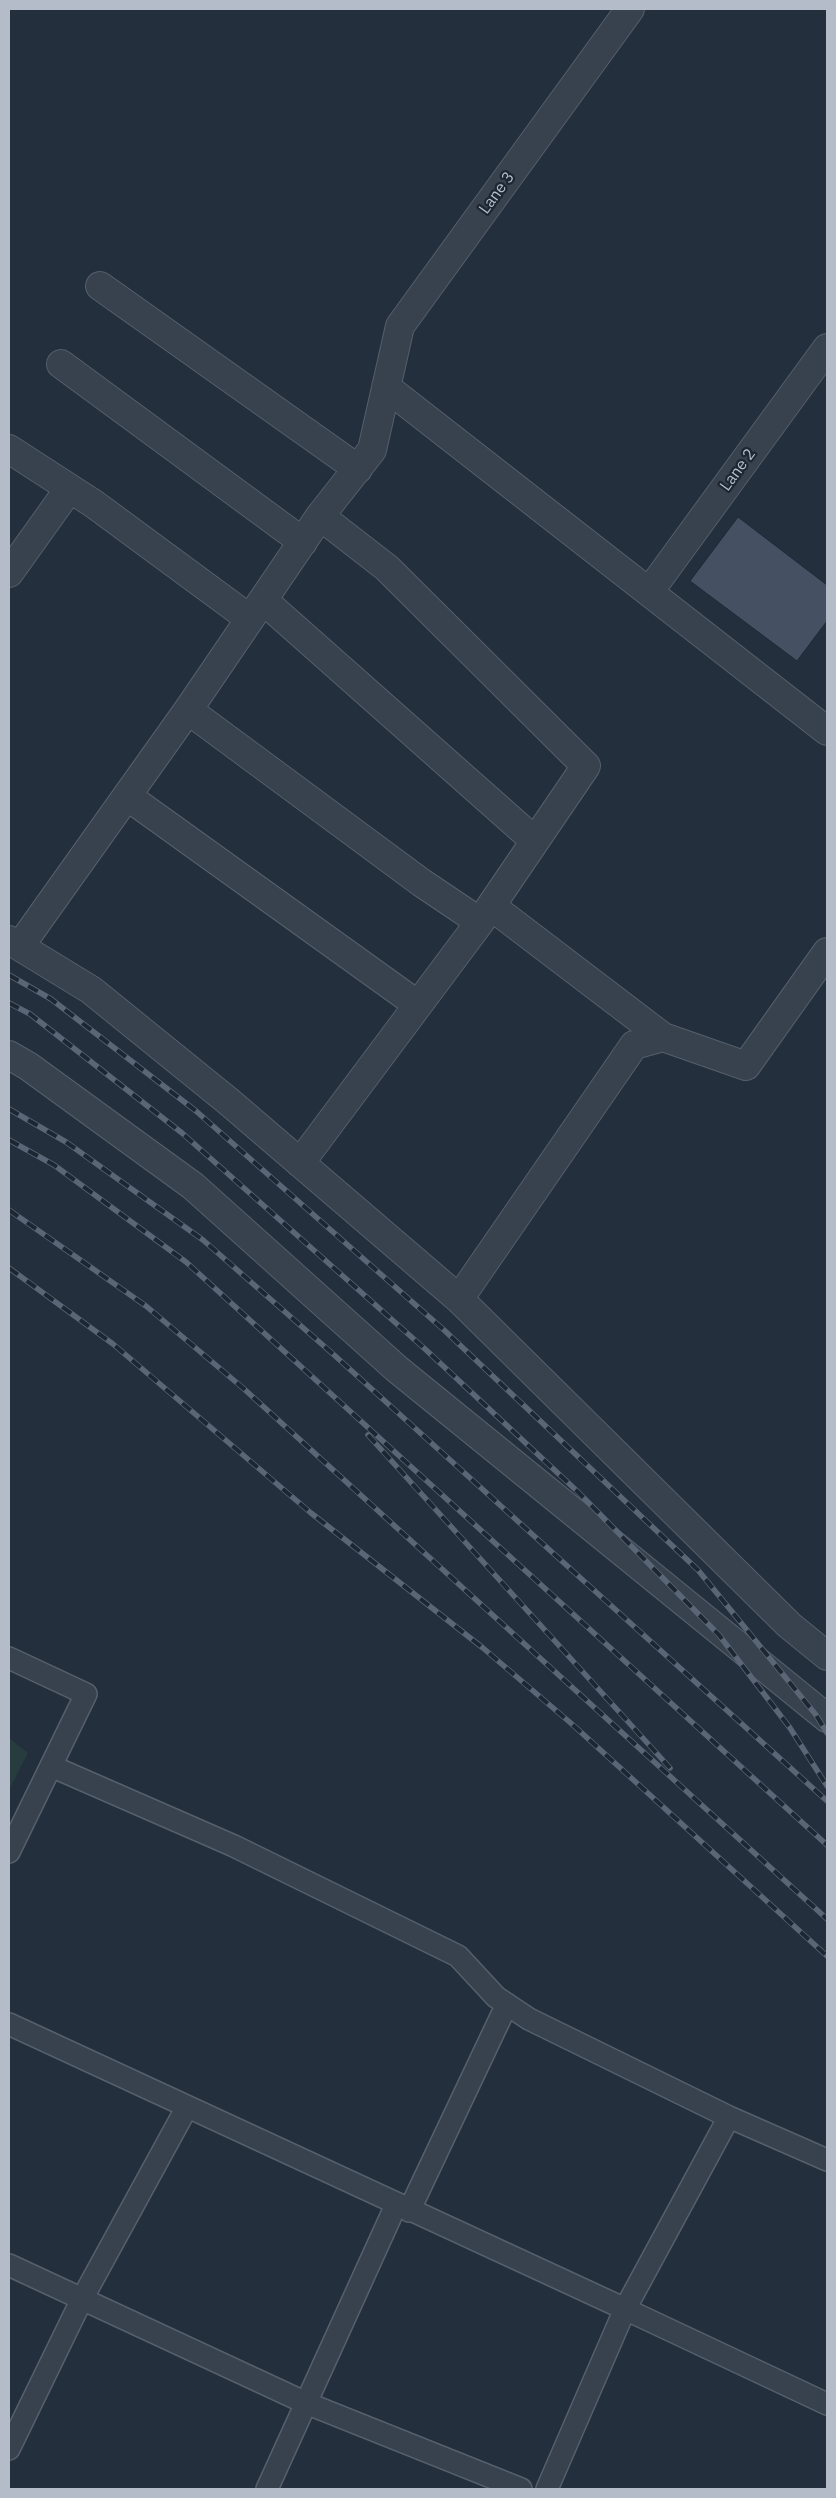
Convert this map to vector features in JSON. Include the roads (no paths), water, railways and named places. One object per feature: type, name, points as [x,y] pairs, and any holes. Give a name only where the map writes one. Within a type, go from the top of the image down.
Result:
[{"type":"street","name":"Lane 3","points":[[14,943],[127,796],[320,516],[372,450],[400,326],[630,9]]},
{"type":"street","points":[[100,286],[358,469]]},
{"type":"street","name":"Lane 2","points":[[649,592],[827,348]]},
{"type":"street","points":[[62,364],[303,542]]},
{"type":"street","points":[[386,387],[827,731]]},
{"type":"street","points":[[9,449],[257,610],[535,841]]},
{"type":"street","points":[[9,573],[69,489]]},
{"type":"street","points":[[300,1163],[486,914],[586,766],[387,568],[320,516]]},
{"type":"street","points":[[188,710],[422,883],[486,914],[663,1037],[746,1066],[827,952]]},
{"type":"street","points":[[127,796],[418,1005]]},
{"type":"street","points":[[14,943],[91,990],[228,1101],[459,1299],[782,1618],[827,1656]]},
{"type":"street","points":[[459,1299],[634,1046],[663,1037]]},
{"type":"street","points":[[9,1055],[28,1066],[193,1186],[397,1369],[827,1718]]},
{"type":"lane","points":[[9,1658],[86,1694],[9,1852]]},
{"type":"lane","points":[[51,1766],[234,1846],[458,1956],[496,1996],[529,2019],[729,2117],[827,2160]]},
{"type":"lane","points":[[267,2489],[306,2403],[402,2208],[507,2004]]},
{"type":"lane","points":[[9,2024],[827,2404]]},
{"type":"lane","points":[[9,2449],[82,2299],[187,2107]]},
{"type":"lane","points":[[547,2489],[625,2309],[729,2117]]},
{"type":"lane","points":[[9,2265],[306,2403],[521,2489]]},
{"type":"railway","points":[[9,975],[51,999],[196,1111],[444,1330],[698,1570],[816,1715],[827,1733]]},
{"type":"railway","points":[[9,1003],[30,1014],[182,1133],[425,1349],[577,1491],[719,1635],[790,1728],[827,1786]]},
{"type":"railway","points":[[9,1109],[66,1142],[203,1240],[333,1354],[827,1801]]},
{"type":"railway","points":[[9,1140],[54,1165],[186,1262],[827,1845]]},
{"type":"railway","points":[[9,1210],[146,1306],[243,1388],[827,1919]]},
{"type":"railway","points":[[9,1268],[113,1344],[311,1513],[483,1648],[573,1725],[827,1956]]},
{"type":"railway","points":[[368,1435],[670,1768]]}]
